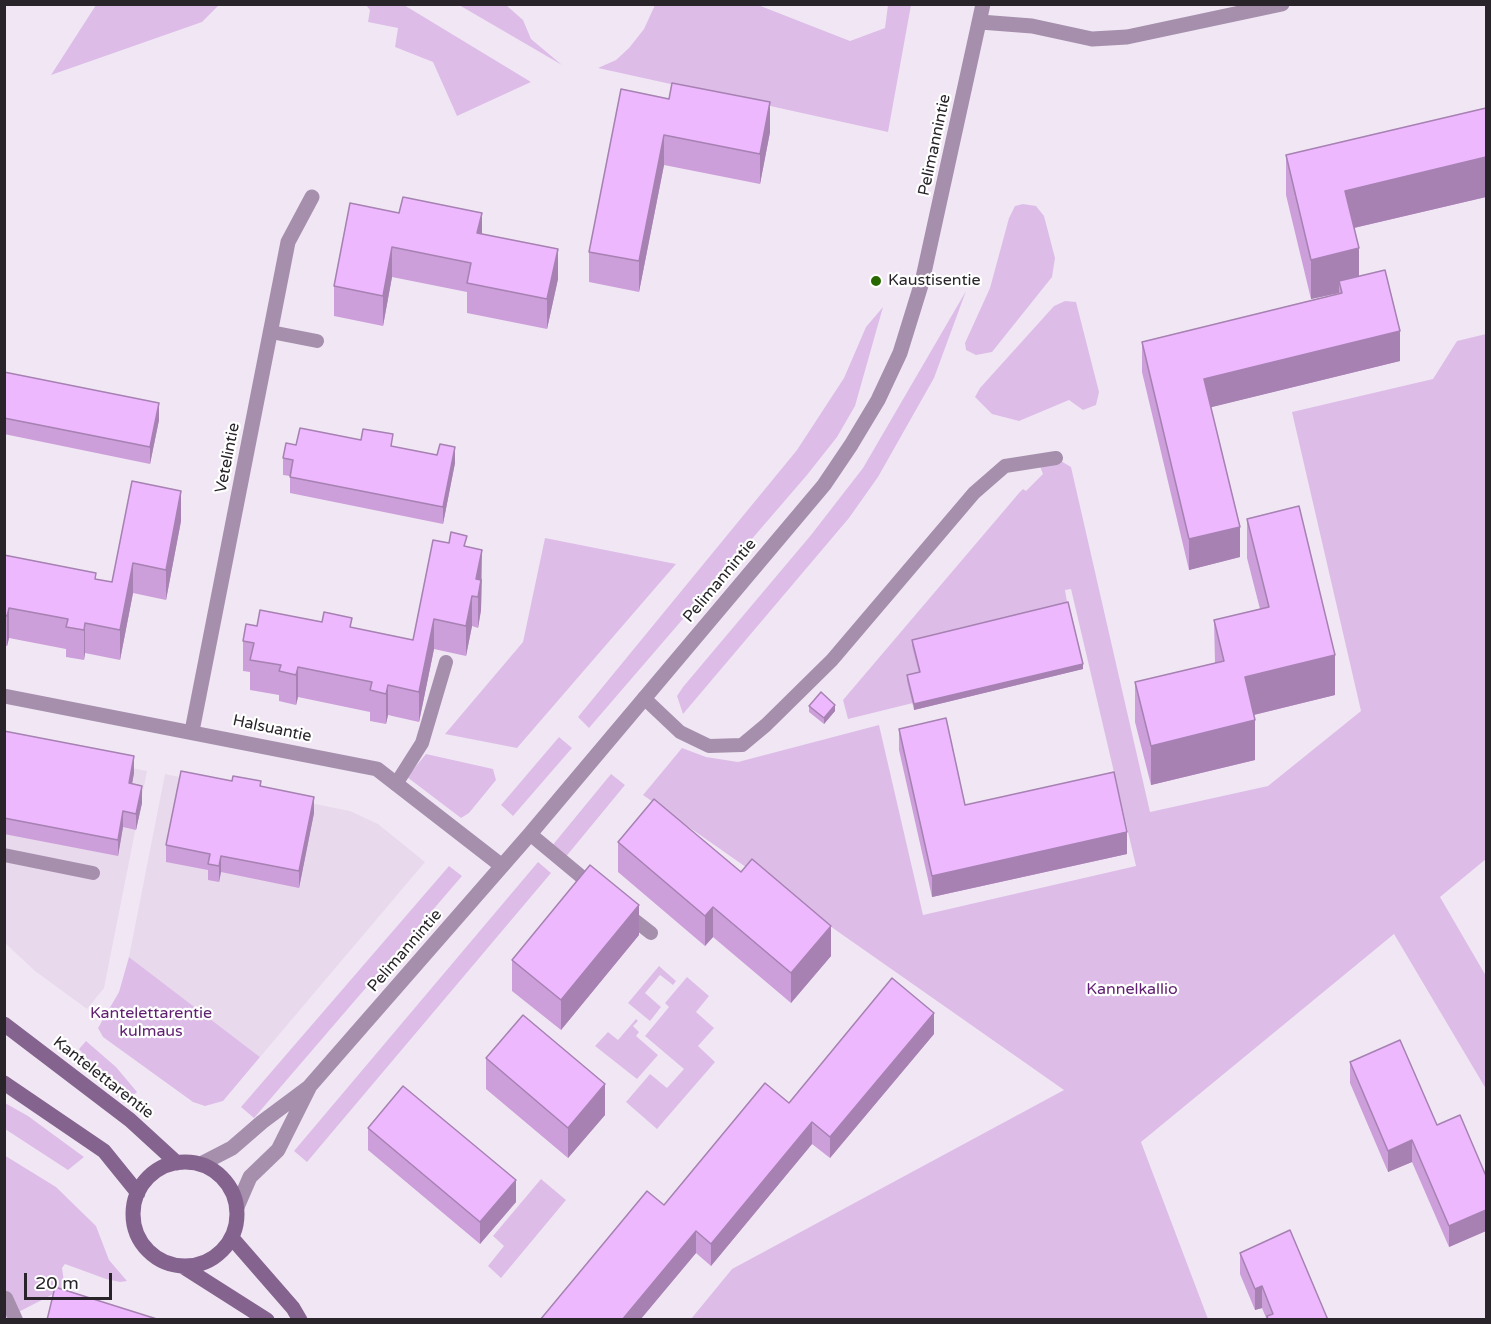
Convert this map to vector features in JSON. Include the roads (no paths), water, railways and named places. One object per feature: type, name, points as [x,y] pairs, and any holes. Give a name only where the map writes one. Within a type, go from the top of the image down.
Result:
[{"type":"main road","name":"Kantelettarentie","points":[[4,1024],[130,1120],[177,1163]]},
{"type":"main road","points":[[4,1083],[104,1151],[138,1193]]},
{"type":"main road","points":[[177,1163],[201,1164],[214,1170],[225,1180],[233,1193],[237,1207],[237,1223],[232,1238],[223,1250],[197,1265],[182,1266],[166,1262],[152,1254],[141,1241],[135,1225],[134,1209],[138,1193],[154,1173],[177,1163]]},
{"type":"main road","points":[[232,1238],[293,1308],[300,1320]]},
{"type":"main road","points":[[182,1266],[267,1320]]},
{"type":"street","name":"Pelimannintie","points":[[201,1164],[232,1148],[309,1087],[530,834],[824,485],[878,400],[900,353],[922,282],[943,197],[983,4]]},
{"type":"street","points":[[980,22],[1032,26],[1092,39],[1127,37],[1282,4]]},
{"type":"street","name":"Vetelintie","points":[[192,731],[288,242],[312,198]]},
{"type":"street","name":"Halsuantie","points":[[4,696],[377,769],[502,866]]},
{"type":"street","name":"Pelimannintie","points":[[237,1207],[250,1177],[278,1150],[297,1117],[309,1087]]},
{"type":"lane","points":[[271,332],[317,341]]},
{"type":"lane","points":[[644,698],[680,732],[690,737],[709,746],[742,745],[766,725],[832,660],[974,493],[1005,466],[1056,458]]},
{"type":"lane","points":[[396,784],[422,743],[446,662]]},
{"type":"lane","points":[[530,834],[651,933]]},
{"type":"lane","points":[[4,855],[93,873]]},
{"type":"lane","points":[[6,1298],[16,1320]]},
{"type":"place","name":"Kaustisentie","points":[[876,281]]},
{"type":"park label","name":"Kannelkallio","points":[[1132,990]]},
{"type":"park label","name":"Kantelettarentie kulmaus","points":[[151,1023]]}]
